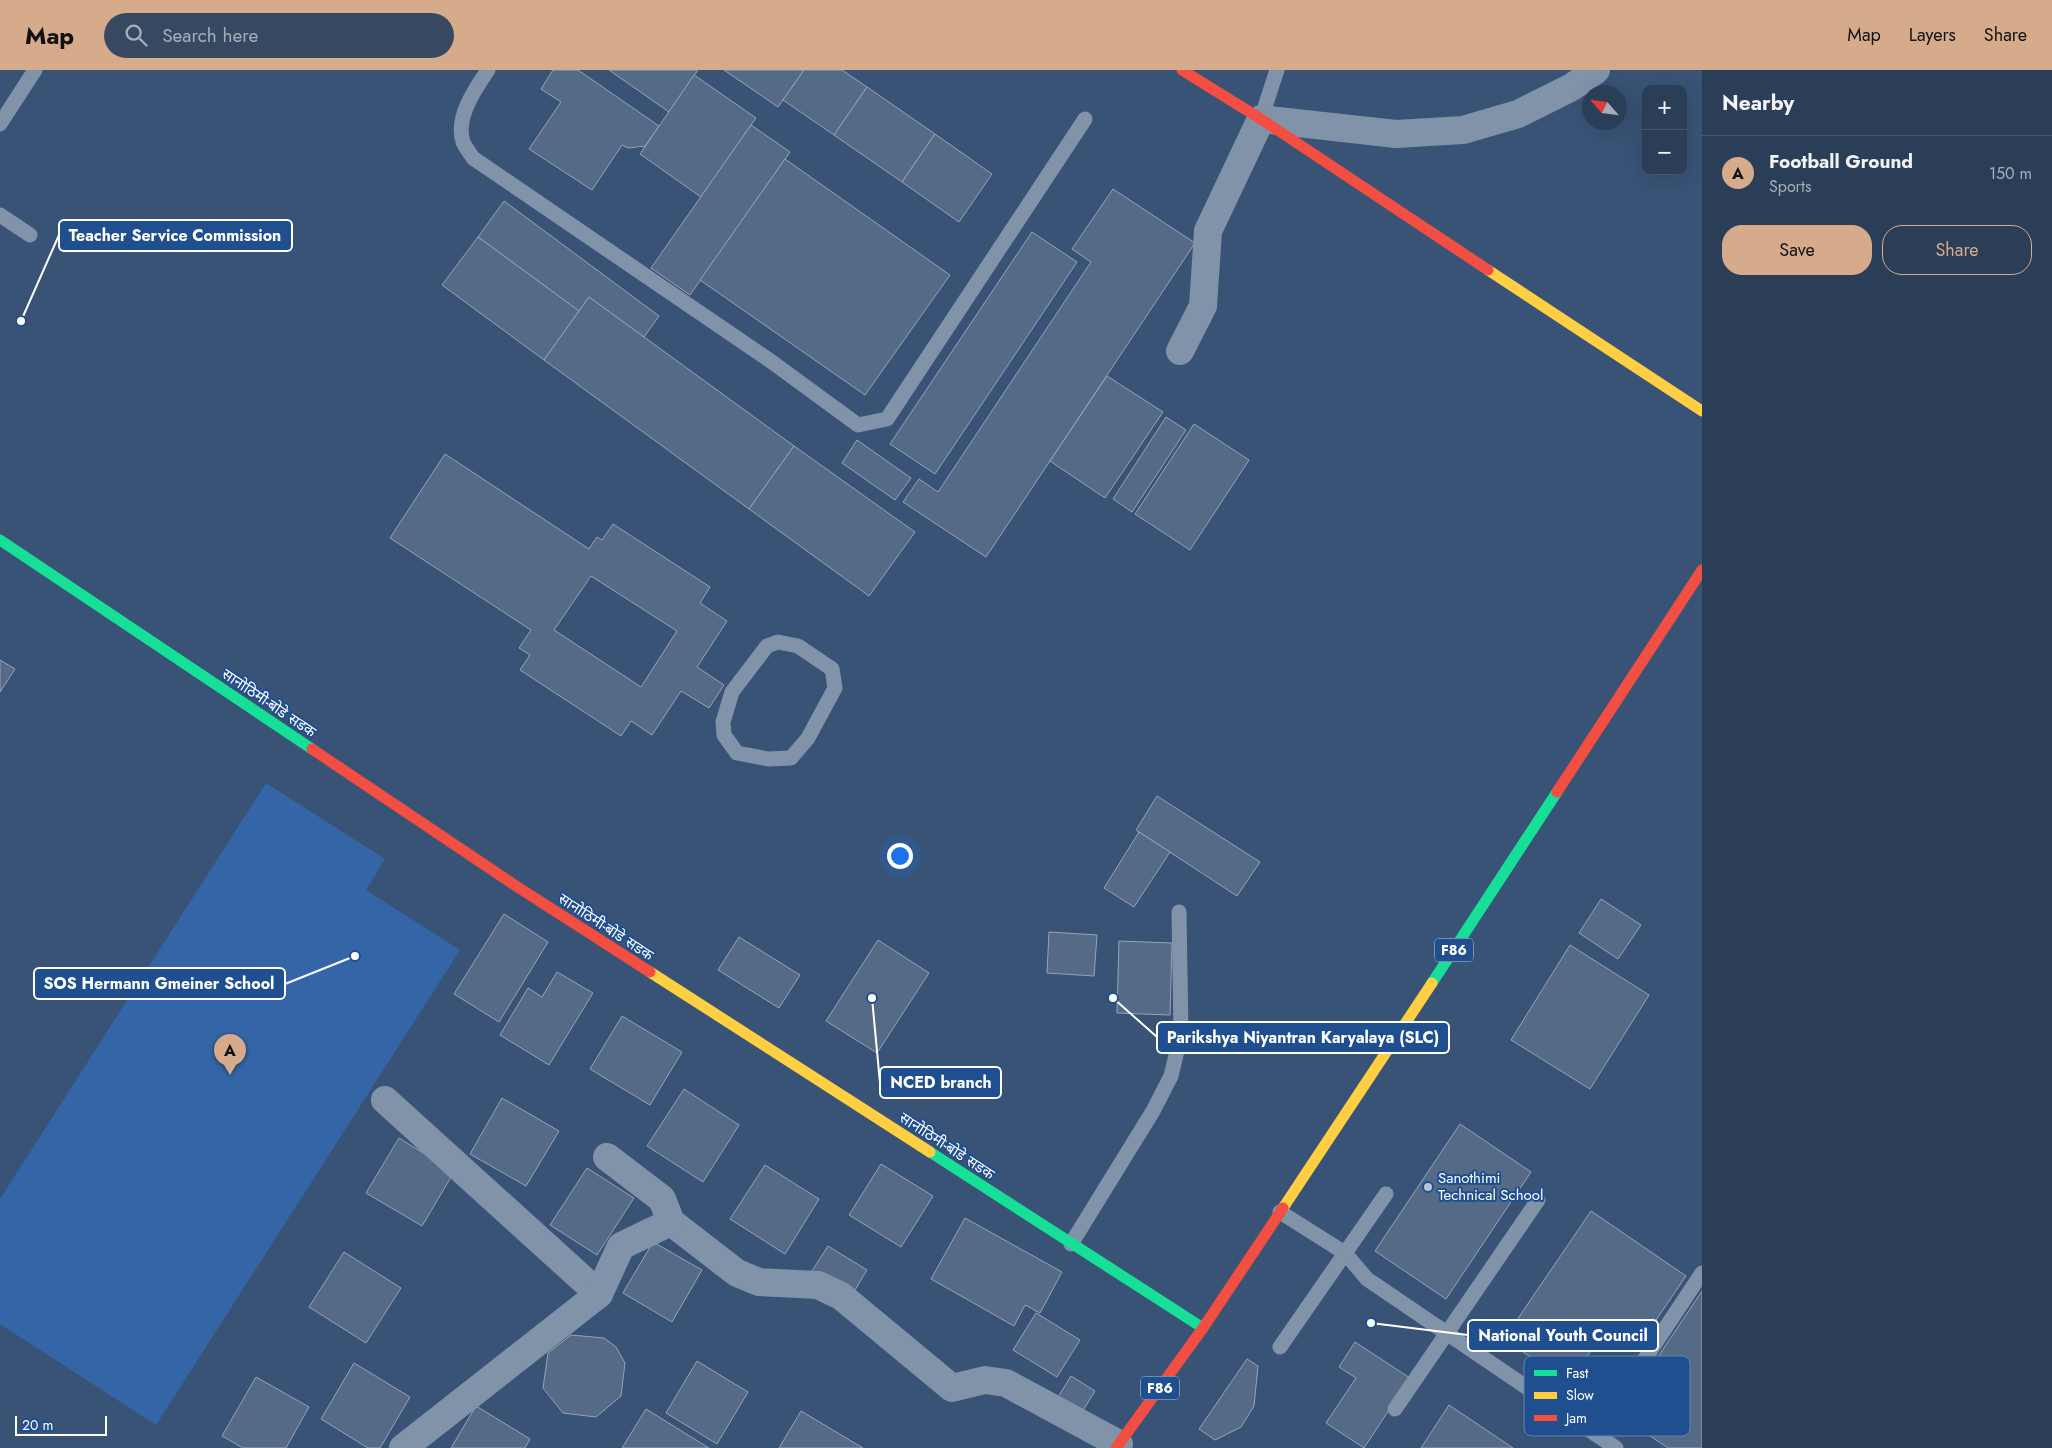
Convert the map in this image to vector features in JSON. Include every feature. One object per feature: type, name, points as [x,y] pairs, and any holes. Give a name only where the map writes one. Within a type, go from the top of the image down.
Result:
[{"type":"main road","points":[[1182,70],[1262,119],[1702,412]]},
{"type":"main road","name":"सानोठिमी-बोडे सडक","points":[[0,540],[513,884],[1203,1328]]},
{"type":"main road","name":"F86","points":[[1118,1446],[1203,1328],[1702,570]]},
{"type":"street","points":[[1180,351],[1203,306],[1208,231],[1262,119],[1396,134],[1463,130],[1518,114],[1572,87],[1596,70]]},
{"type":"street","points":[[385,1100],[599,1294]]},
{"type":"street","points":[[607,1158],[662,1199],[671,1222],[737,1273],[759,1282],[818,1285],[841,1296],[952,1388],[985,1380],[1006,1383],[1118,1446]]},
{"type":"street","points":[[404,1448],[599,1294],[621,1246],[671,1222]]},
{"type":"lane","points":[[0,124],[35,70]]},
{"type":"lane","points":[[488,70],[468,100],[462,122],[462,141],[473,158],[772,362],[858,425],[887,419],[1085,119]]},
{"type":"lane","points":[[1262,119],[1277,70]]},
{"type":"lane","points":[[0,215],[30,235]]},
{"type":"lane","points":[[778,642],[798,646],[832,669],[835,688],[808,738],[791,758],[768,759],[737,753],[724,735],[723,722],[732,692],[768,646],[778,642]]},
{"type":"lane","points":[[1071,1244],[1153,1111],[1171,1076],[1181,1034],[1179,912]]},
{"type":"lane","points":[[1280,1347],[1386,1194]]},
{"type":"lane","points":[[1395,1409],[1538,1200]]},
{"type":"lane","points":[[1280,1212],[1345,1253],[1366,1279],[1524,1385]]},
{"type":"lane","points":[[1647,1356],[1702,1273]]},
{"type":"lane","points":[[1598,1436],[1616,1448]]},
{"type":"shaded area","points":[[266,783],[385,859],[366,890],[460,950],[156,1425],[0,1324],[0,1199]]},
{"type":"building","points":[[553,70],[578,70],[659,126],[645,146],[628,148],[622,145],[592,190],[529,149],[561,102],[541,89]]},
{"type":"building","points":[[609,70],[698,70],[669,112]]},
{"type":"building","points":[[724,70],[804,70],[778,107]]},
{"type":"building","points":[[804,70],[842,70],[867,87],[834,135],[783,100]]},
{"type":"building","points":[[694,75],[756,118],[701,197],[640,154]]},
{"type":"building","points":[[867,87],[935,134],[902,182],[834,135]]},
{"type":"building","points":[[751,125],[790,152],[690,295],[651,268]]},
{"type":"building","points":[[935,134],[992,174],[959,222],[902,182]]},
{"type":"building","points":[[785,159],[950,275],[865,395],[700,280]]},
{"type":"building","points":[[1113,189],[1195,243],[986,557],[903,502],[919,479],[938,492],[1091,262],[1072,249]]},
{"type":"building","points":[[504,201],[659,316],[644,337],[589,297],[579,311],[478,237]]},
{"type":"building","points":[[1032,232],[1077,262],[935,474],[890,444]]},
{"type":"building","points":[[478,237],[579,311],[544,360],[442,285]]},
{"type":"building","points":[[589,297],[794,446],[749,509],[544,360]]},
{"type":"building","points":[[1107,376],[1163,412],[1105,498],[1050,461]]},
{"type":"building","points":[[1166,417],[1186,430],[1132,512],[1113,499]]},
{"type":"building","points":[[1194,424],[1249,460],[1190,550],[1135,514]]},
{"type":"building","points":[[857,440],[911,478],[895,500],[842,463]]},
{"type":"building","points":[[794,446],[915,532],[869,596],[749,509]]},
{"type":"building","points":[[445,454],[589,549],[597,537],[602,540],[613,524],[710,587],[700,603],[727,621],[697,667],[724,685],[709,708],[681,691],[652,735],[631,721],[621,736],[520,670],[530,655],[519,648],[531,630],[390,538]],"holes":[[[591,576],[677,631],[641,687],[554,630]]]},
{"type":"building","points":[[0,660],[15,669],[0,692]]},
{"type":"building","points":[[1157,796],[1260,862],[1237,896],[1136,830]]},
{"type":"building","points":[[1139,832],[1170,852],[1134,907],[1104,888]]},
{"type":"building","points":[[1601,899],[1641,925],[1618,959],[1579,933]]},
{"type":"building","points":[[504,914],[548,942],[499,1022],[454,994]]},
{"type":"building","points":[[1049,932],[1097,935],[1094,976],[1047,973]]},
{"type":"building","points":[[739,937],[800,975],[779,1008],[718,970]]},
{"type":"building","points":[[878,940],[929,973],[877,1053],[826,1021]]},
{"type":"building","points":[[1119,941],[1172,943],[1170,1015],[1117,1013]]},
{"type":"building","points":[[1570,945],[1649,995],[1590,1089],[1511,1040]]},
{"type":"building","points":[[557,972],[593,993],[549,1065],[500,1035],[528,988],[542,997]]},
{"type":"building","points":[[622,1016],[682,1052],[650,1105],[590,1069]]},
{"type":"building","points":[[684,1089],[739,1125],[703,1182],[647,1146]]},
{"type":"building","points":[[502,1098],[559,1131],[526,1186],[470,1154]]},
{"type":"building","points":[[1460,1124],[1531,1172],[1446,1299],[1375,1251]]},
{"type":"building","points":[[399,1138],[454,1172],[422,1226],[366,1193]]},
{"type":"building","points":[[881,1164],[933,1196],[901,1247],[849,1215]]},
{"type":"building","points":[[765,1165],[819,1199],[785,1254],[730,1219]]},
{"type":"building","points":[[587,1168],[634,1198],[597,1255],[550,1225]]},
{"type":"building","points":[[1591,1211],[1686,1276],[1635,1351],[1605,1330],[1587,1356],[1529,1356],[1504,1339]]},
{"type":"building","points":[[965,1218],[1062,1272],[1040,1313],[1025,1305],[1014,1326],[931,1279]]},
{"type":"building","points":[[653,1242],[702,1270],[672,1322],[623,1293]]},
{"type":"building","points":[[828,1246],[867,1270],[852,1295],[812,1271]]},
{"type":"building","points":[[344,1252],[401,1288],[366,1343],[309,1307]]},
{"type":"building","points":[[1702,1291],[1702,1448],[1668,1448],[1650,1436],[1690,1436],[1690,1356],[1658,1356]]},
{"type":"building","points":[[1036,1313],[1080,1340],[1057,1377],[1013,1350]]},
{"type":"building","points":[[571,1335],[604,1338],[616,1347],[625,1363],[621,1396],[596,1417],[563,1413],[543,1388],[548,1353]]},
{"type":"building","points":[[1355,1342],[1410,1378],[1364,1448],[1326,1423],[1356,1378],[1339,1367]]},
{"type":"building","points":[[1247,1359],[1258,1366],[1254,1406],[1241,1427],[1215,1440],[1199,1429]]},
{"type":"building","points":[[697,1361],[748,1392],[717,1444],[666,1413]]},
{"type":"building","points":[[354,1363],[410,1397],[380,1448],[368,1448],[321,1419]]},
{"type":"building","points":[[1071,1376],[1095,1391],[1082,1412],[1058,1397]]},
{"type":"building","points":[[256,1377],[309,1407],[286,1448],[243,1448],[222,1436]]},
{"type":"building","points":[[1449,1405],[1513,1448],[1421,1448]]},
{"type":"building","points":[[476,1406],[530,1439],[525,1448],[451,1448]]},
{"type":"building","points":[[646,1409],[709,1448],[622,1448]]},
{"type":"building","points":[[801,1411],[863,1448],[779,1448]]},
{"type":"traffic: fast","points":[[0,540],[312,749]]},
{"type":"traffic: fast","points":[[1432,983],[1557,792]]},
{"type":"traffic: fast","points":[[930,1152],[1203,1328]]},
{"type":"traffic: slow","points":[[1488,270],[1702,411]]},
{"type":"traffic: slow","points":[[650,972],[930,1152]]},
{"type":"traffic: slow","points":[[1283,1208],[1432,983]]},
{"type":"traffic: jam","points":[[1182,70],[1261,119],[1488,270]]},
{"type":"traffic: jam","points":[[1557,792],[1702,570]]},
{"type":"traffic: jam","points":[[312,749],[513,884],[650,972]]},
{"type":"traffic: jam","points":[[1116,1448],[1203,1328],[1283,1208]]},
{"type":"place","name":"Teacher Service Commission","points":[[21,321]]},
{"type":"place","name":"SOS Hermann Gmeiner School","points":[[355,956]]},
{"type":"place","name":"NCED branch","points":[[872,998]]},
{"type":"place","name":"Parikshya Niyantran Karyalaya (SLC)","points":[[1113,998]]},
{"type":"place","name":"Football Ground","points":[[230,1075]]},
{"type":"place","name":"Sanothimi Technical School","points":[[1428,1187]]},
{"type":"place","name":"National Youth Council","points":[[1371,1323]]}]
